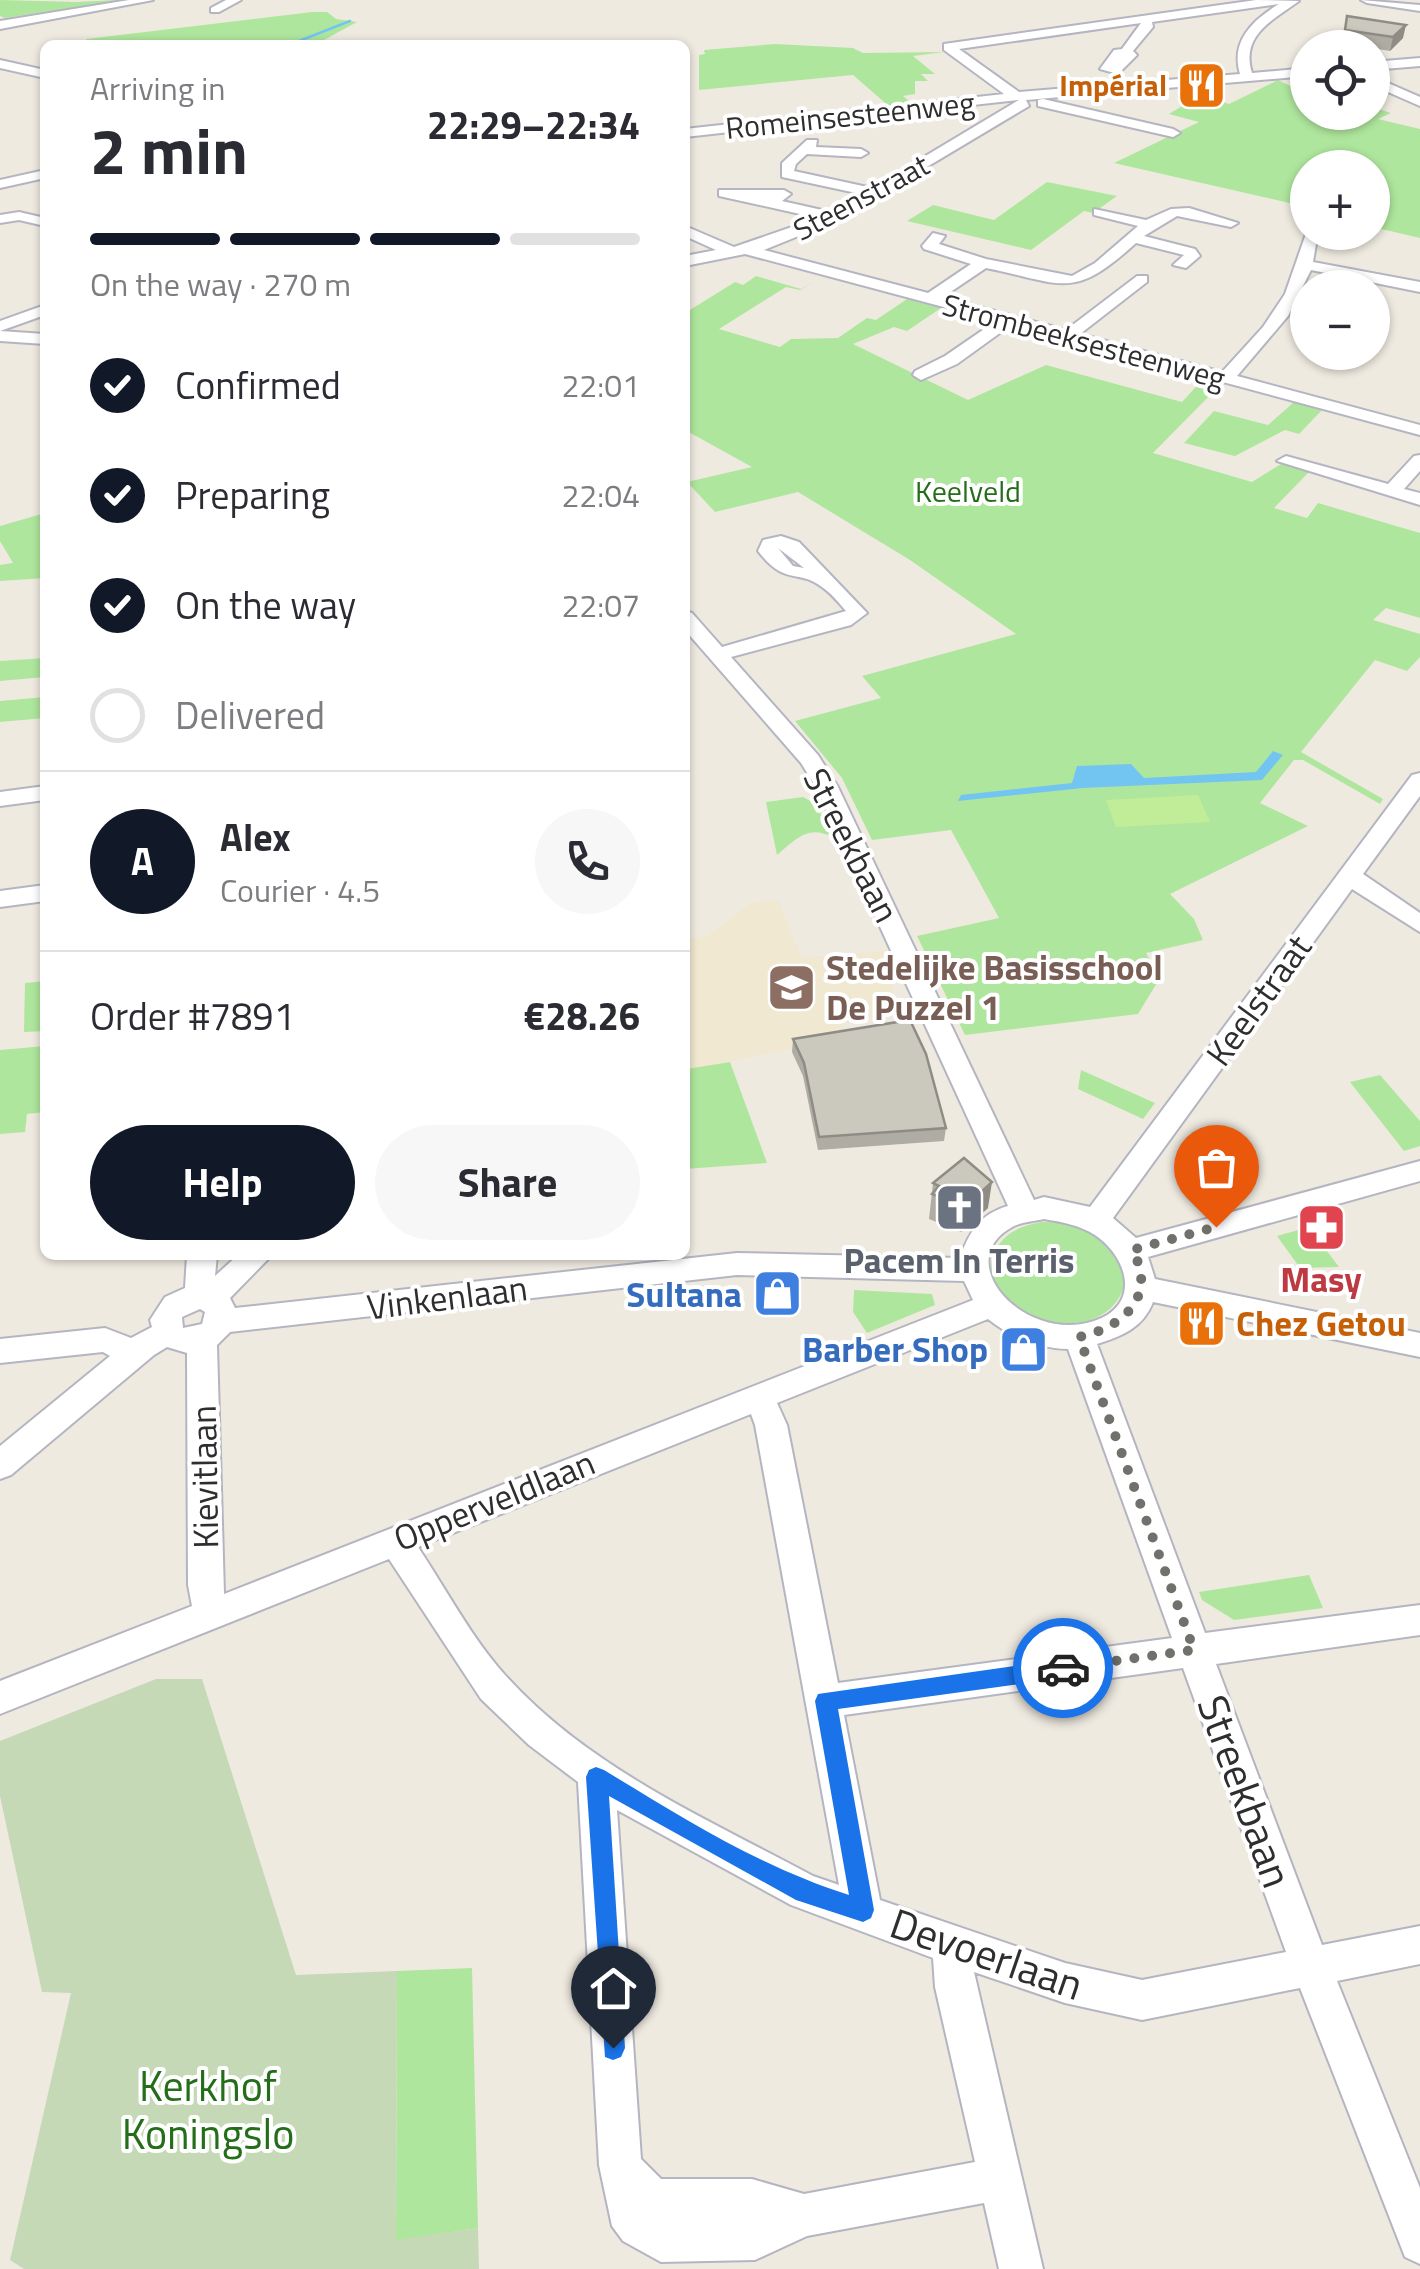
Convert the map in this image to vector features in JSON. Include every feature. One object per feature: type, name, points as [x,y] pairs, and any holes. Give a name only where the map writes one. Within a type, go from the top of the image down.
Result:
[{"type":"street","points":[[0,24],[147,0]]},
{"type":"street","points":[[214,10],[235,0]]},
{"type":"street","points":[[1173,133],[1026,99],[949,46],[1243,5],[1277,6],[1294,0]]},
{"type":"street","points":[[1367,0],[1420,8]]},
{"type":"street","points":[[117,6],[132,18]]},
{"type":"street","points":[[1248,76],[1242,61],[1243,45],[1277,6]]},
{"type":"street","points":[[1126,52],[1147,27],[1146,19]]},
{"type":"street","points":[[43,20],[55,36]]},
{"type":"street","points":[[1390,64],[1420,62]]},
{"type":"street","points":[[0,64],[40,73]]},
{"type":"street","name":"Romeinsesteenweg","points":[[690,133],[1290,73]]},
{"type":"street","points":[[1390,88],[1420,102]]},
{"type":"street","name":"Steenstraat","points":[[690,259],[740,251],[833,217],[1026,99]]},
{"type":"street","points":[[862,153],[808,146],[789,163],[786,173],[792,182],[877,193]]},
{"type":"street","points":[[0,184],[40,175]]},
{"type":"street","points":[[1145,202],[1171,213],[1231,223]]},
{"type":"street","points":[[2,219],[40,204]]},
{"type":"street","points":[[768,204],[833,217]]},
{"type":"street","points":[[1099,212],[1146,224]]},
{"type":"street","points":[[938,236],[929,246],[983,263],[1073,281],[1136,238],[1146,224],[1171,213]]},
{"type":"street","points":[[2,219],[19,216],[40,221]]},
{"type":"street","name":"Strombeeksesteenweg","points":[[690,232],[740,251],[1420,430]]},
{"type":"street","points":[[1136,238],[1190,252],[1192,256],[1180,265]]},
{"type":"street","points":[[1225,378],[1282,315],[1306,265],[1308,250]]},
{"type":"street","points":[[930,300],[983,263]]},
{"type":"street","points":[[1306,265],[1420,287]]},
{"type":"street","name":"Strombeeksesteenweg","points":[[1073,332],[1142,279]]},
{"type":"street","points":[[0,326],[40,312]]},
{"type":"street","points":[[921,376],[1007,321]]},
{"type":"street","points":[[0,339],[40,339]]},
{"type":"street","points":[[1392,491],[1420,460]]},
{"type":"street","points":[[1286,461],[1420,499]]},
{"type":"street","points":[[718,654],[850,620],[856,609],[827,580]]},
{"type":"street","name":"Streekbaan","points":[[690,623],[810,760],[827,787],[1025,1211]]},
{"type":"street","name":"Keelstraat","points":[[1096,1220],[1349,876],[1408,811],[1420,780]]},
{"type":"street","points":[[0,799],[40,794]]},
{"type":"street","points":[[1349,876],[1420,924]]},
{"type":"street","points":[[0,899],[40,894]]},
{"type":"street","points":[[1132,1250],[1420,1171]]},
{"type":"street","points":[[1062,1210],[1096,1220],[1118,1234],[1132,1250],[1142,1272],[1142,1288],[1121,1320],[1079,1337],[1039,1334],[989,1306],[973,1270],[975,1250],[986,1232],[1008,1216],[1025,1211],[1062,1210]]},
{"type":"street","name":"Kievitlaan","points":[[202,1260],[208,1314],[206,1586],[210,1614]]},
{"type":"street","points":[[0,1465],[135,1353],[167,1332],[167,1313],[180,1302],[208,1314],[253,1260]]},
{"type":"street","name":"Vinkenlaan","points":[[167,1332],[182,1341],[208,1314],[738,1264],[973,1270]]},
{"type":"street","points":[[1142,1288],[1418,1348]]},
{"type":"street","name":"Opperveldlaan","points":[[0,1698],[989,1306]]},
{"type":"street","name":"Streekbaan","points":[[1079,1337],[1312,1968],[1420,2242]]},
{"type":"street","points":[[0,1351],[105,1340],[135,1353]]},
{"type":"street","points":[[758,1395],[772,1425],[863,1910]]},
{"type":"street","name":"Devoerlaan","points":[[395,1540],[455,1636],[516,1711],[596,1777],[804,1892],[863,1910],[952,1947],[1065,1983],[1142,2000],[1420,1945]]},
{"type":"street","points":[[826,1701],[1420,1620]]},
{"type":"street","points":[[596,1777],[620,2165],[634,2188],[658,2202],[749,2200],[804,2215],[1000,2179]]},
{"type":"street","points":[[952,1947],[955,1988],[1021,2269]]},
{"type":"shaded area","name":"Stedelijke Basisschool De Puzzel 1","points":[[778,900],[802,958],[883,951],[900,1013],[841,1023],[847,1039],[690,1068],[690,938],[708,936],[752,902]]},
{"type":"green space","points":[[0,0],[116,1],[5,18],[0,16]]},
{"type":"green space","points":[[312,12],[327,12],[336,19],[357,22],[324,40],[86,39]]},
{"type":"green space","points":[[775,44],[853,48],[863,53],[944,52],[913,56],[935,74],[921,74],[928,81],[915,81],[915,94],[903,96],[914,105],[891,108],[853,75],[699,90],[699,55],[705,54],[704,50]]},
{"type":"green space","points":[[1278,80],[1290,86],[1290,130],[1390,130],[1390,122],[1420,129],[1420,238],[1390,231],[1390,150],[1290,150],[1290,203],[1114,163],[1199,122],[1169,114],[1200,95],[1229,104]]},
{"type":"green space","points":[[1047,182],[1117,196],[1093,213],[1084,211],[1031,250],[907,221],[933,205],[994,220]]},
{"type":"green space","name":"Keelveld","points":[[756,276],[801,289],[822,277],[800,290],[786,287],[719,329],[780,347],[791,339],[838,338],[867,318],[876,320],[907,299],[941,308],[907,331],[894,327],[853,344],[968,400],[1046,365],[1182,402],[1204,378],[1222,383],[1153,453],[1252,482],[1281,464],[1309,472],[1274,508],[1307,518],[1318,503],[1420,533],[1420,618],[1386,608],[1373,620],[1420,634],[1420,657],[1407,671],[1375,660],[1301,752],[1383,799],[1380,804],[1303,760],[1294,760],[1260,803],[1308,826],[1170,894],[1194,919],[1203,940],[1146,953],[1160,978],[1138,1014],[965,1035],[917,936],[999,918],[951,830],[872,840],[842,778],[795,721],[881,698],[862,676],[1016,634],[910,560],[798,492],[715,512],[690,485],[690,481],[752,467],[690,433],[690,310],[735,282],[743,285]]},
{"type":"green space","points":[[1294,402],[1322,410],[1299,434],[1285,430],[1235,456],[1184,443],[1214,411],[1268,425]]},
{"type":"green space","points":[[40,514],[40,578],[0,581],[0,565],[13,563],[0,541],[0,526]]},
{"type":"green space","points":[[40,658],[40,677],[0,681],[0,661]]},
{"type":"green space","points":[[40,697],[40,718],[0,722],[0,701]]},
{"type":"green space","points":[[1198,795],[1210,822],[1116,827],[1106,800]]},
{"type":"green space","points":[[803,797],[816,804],[832,837],[809,833],[777,855],[766,802]]},
{"type":"green space","points":[[40,982],[40,1031],[24,1032],[25,983]]},
{"type":"green space","points":[[40,1046],[40,1113],[27,1114],[25,1132],[0,1134],[0,1050]]},
{"type":"green space","points":[[730,1062],[767,1163],[690,1169],[690,1069]]},
{"type":"green space","points":[[1081,1070],[1155,1103],[1143,1119],[1078,1089]]},
{"type":"green space","points":[[1380,1075],[1420,1121],[1420,1146],[1404,1151],[1350,1082]]},
{"type":"green space","points":[[1042,1222],[1071,1225],[1109,1245],[1123,1269],[1125,1284],[1112,1307],[1091,1320],[1066,1323],[1040,1319],[1017,1308],[999,1291],[991,1271],[996,1249],[1016,1230]]},
{"type":"green space","points":[[1309,1227],[1339,1267],[1300,1268],[1277,1236]]},
{"type":"green space","points":[[854,1290],[932,1294],[935,1305],[867,1333],[853,1312]]},
{"type":"green space","points":[[1309,1575],[1323,1608],[1234,1620],[1202,1600],[1199,1592]]},
{"type":"green space","name":"Kerkhof Koningslo","points":[[156,1679],[202,1679],[296,1975],[397,1971],[396,2240],[478,2228],[479,2269],[24,2269],[10,2260],[71,1993],[42,1992],[0,1796],[0,1741]]},
{"type":"green space","points":[[472,1968],[478,2228],[396,2241],[397,1971]]},
{"type":"water","points":[[1273,751],[1283,755],[1262,780],[1083,788],[958,801],[961,795],[1072,783],[1077,766],[1131,764],[1144,778],[1256,772]]},
{"type":"building","points":[[1347,16],[1406,25],[1393,37],[1390,30],[1345,30]]},
{"type":"building","points":[[910,1020],[926,1054],[946,1128],[819,1137],[804,1063],[793,1039]]},
{"type":"building","points":[[964,1158],[992,1182],[965,1207],[932,1194],[939,1186],[933,1183]]},
{"type":"waterway","points":[[302,40],[350,21]]},
{"type":"way so far","points":[[1063,1668],[1194,1650],[1079,1337],[1109,1328],[1131,1311],[1138,1300],[1142,1278],[1132,1250],[1216,1227]]},
{"type":"place","name":"Impérial","points":[[1202,85]]},
{"type":"place","name":"Stedelijke Basisschool De Puzzel 1","points":[[791,987]]},
{"type":"place","name":"Pacem In Terris","points":[[959,1208]]},
{"type":"place","name":"Masy","points":[[1321,1227]]},
{"type":"place","name":"Sultana","points":[[777,1294]]},
{"type":"place","name":"Chez Getou","points":[[1201,1323]]},
{"type":"place","name":"Barber Shop","points":[[1023,1349]]},
{"type":"route","points":[[613,2048],[596,1777],[804,1892],[863,1910],[826,1701],[1063,1668]]}]
